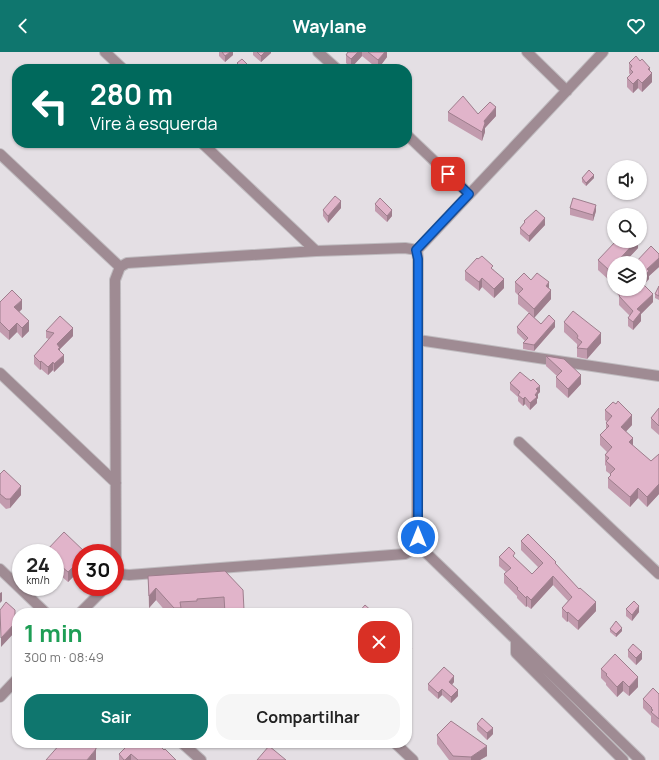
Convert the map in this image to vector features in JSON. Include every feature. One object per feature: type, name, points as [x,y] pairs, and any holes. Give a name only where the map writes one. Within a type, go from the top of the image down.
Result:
[{"type":"street","points":[[105,52],[118,64]]},
{"type":"street","points":[[318,52],[331,64]]},
{"type":"street","points":[[527,52],[567,91]]},
{"type":"street","points":[[416,250],[604,52]]},
{"type":"street","points":[[412,140],[469,194]]},
{"type":"street","points":[[207,148],[316,251]]},
{"type":"street","points":[[0,154],[120,267]]},
{"type":"street","points":[[116,544],[115,280],[120,267],[127,263],[316,251],[405,248],[416,250]]},
{"type":"street","points":[[124,575],[404,554],[412,550],[417,544],[418,259],[416,250]]},
{"type":"street","points":[[418,340],[659,376]]},
{"type":"street","points":[[0,373],[116,483]]},
{"type":"street","points":[[519,442],[659,574]]},
{"type":"street","points":[[417,544],[640,760]]},
{"type":"street","points":[[0,569],[41,608]]},
{"type":"street","points":[[85,608],[97,596]]},
{"type":"street","points":[[516,641],[516,653],[623,760]]},
{"type":"street","points":[[0,696],[12,684]]},
{"type":"street","points":[[188,748],[201,760]]},
{"type":"street","points":[[400,748],[413,760]]},
{"type":"building","points":[[222,52],[230,52],[225,56]]},
{"type":"building","points":[[257,52],[265,52],[261,56]]},
{"type":"building","points":[[348,52],[358,52],[351,59],[346,55]]},
{"type":"building","points":[[368,52],[385,52],[378,60]]},
{"type":"building","points":[[636,56],[640,61],[642,59],[650,68],[648,69],[652,73],[642,83],[638,79],[633,84],[627,78],[633,72],[630,69],[632,66],[629,63]]},
{"type":"building","points":[[242,59],[247,64],[238,64],[237,63]]},
{"type":"building","points":[[463,96],[478,114],[490,102],[496,107],[484,121],[485,123],[482,132],[448,112]]},
{"type":"building","points":[[589,170],[594,175],[586,183],[582,178]]},
{"type":"building","points":[[335,196],[341,201],[328,216],[323,210]]},
{"type":"building","points":[[380,198],[392,210],[387,216],[375,204]]},
{"type":"building","points":[[573,198],[596,205],[593,215],[570,208]]},
{"type":"building","points":[[536,210],[545,218],[529,236],[520,228],[525,222],[524,221]]},
{"type":"building","points":[[651,246],[659,254],[659,258],[647,269],[647,256],[642,256]]},
{"type":"building","points":[[609,248],[630,248],[622,256],[607,256],[607,268],[598,260]]},
{"type":"building","points":[[482,256],[493,266],[491,268],[504,279],[494,289],[482,278],[479,282],[465,271],[477,258],[478,259]]},
{"type":"building","points":[[524,273],[531,280],[537,273],[549,282],[546,286],[551,290],[534,309],[518,294],[523,289],[515,282]]},
{"type":"building","points":[[659,286],[659,296],[655,294]]},
{"type":"building","points":[[647,288],[653,294],[637,309],[641,312],[633,322],[628,318],[633,311],[619,296],[647,296]]},
{"type":"building","points":[[12,290],[22,300],[14,307],[29,321],[22,328],[17,323],[9,331],[0,322],[0,302]]},
{"type":"building","points":[[573,311],[601,333],[587,349],[577,348],[582,342],[577,338],[578,336],[576,333],[564,322]]},
{"type":"building","points":[[529,313],[541,324],[549,315],[555,321],[534,345],[523,343],[528,338],[517,327]]},
{"type":"building","points":[[60,316],[73,328],[57,344],[60,348],[58,349],[64,355],[48,367],[34,356],[54,333],[46,331]]},
{"type":"building","points":[[546,356],[564,359],[581,375],[568,389],[556,377],[562,371]]},
{"type":"building","points":[[520,372],[531,381],[533,379],[540,386],[536,389],[538,391],[535,395],[537,397],[530,403],[525,397],[523,399],[518,395],[520,392],[510,383]]},
{"type":"building","points":[[618,401],[632,415],[621,427],[633,438],[629,442],[651,461],[659,454],[659,484],[647,497],[638,488],[630,497],[608,478],[615,469],[606,461],[609,458],[605,455],[612,447],[600,435],[609,426],[606,423],[612,416],[605,410],[613,402],[616,404]]},
{"type":"building","points":[[659,408],[659,426],[651,418]]},
{"type":"building","points":[[4,470],[21,486],[10,499],[6,499],[0,494],[0,474]]},
{"type":"building","points":[[64,532],[77,544],[72,544],[72,568],[68,572],[64,569],[64,544],[53,544]]},
{"type":"building","points":[[528,534],[556,562],[555,563],[579,589],[580,588],[596,602],[578,621],[562,608],[572,597],[553,576],[531,600],[527,596],[526,598],[504,574],[511,568],[499,557],[509,547],[515,553],[513,556],[532,574],[543,563],[521,541]]},
{"type":"building","points":[[225,571],[243,590],[244,608],[225,608],[224,597],[180,602],[181,608],[174,608],[156,588],[149,596],[148,576]]},
{"type":"building","points":[[634,601],[639,606],[632,615],[626,609]]},
{"type":"building","points":[[6,602],[13,608],[12,626],[1,638],[0,610]]},
{"type":"building","points":[[616,621],[622,628],[616,634],[610,629]]},
{"type":"building","points":[[633,644],[642,652],[636,658],[628,650]]},
{"type":"building","points":[[615,654],[638,677],[629,687],[623,681],[617,687],[601,669]]},
{"type":"building","points":[[444,667],[454,676],[449,682],[458,690],[451,697],[442,689],[438,693],[428,684]]},
{"type":"building","points":[[653,688],[659,694],[659,719],[651,712],[653,710],[651,709],[652,708],[643,699]]},
{"type":"building","points":[[482,718],[493,728],[487,733],[477,724]]},
{"type":"building","points":[[451,721],[487,746],[471,757],[453,756],[437,735]]},
{"type":"building","points":[[57,748],[96,748],[87,760],[46,760]]},
{"type":"building","points":[[125,748],[162,748],[176,760],[138,760],[131,754],[124,760],[119,754]]},
{"type":"building","points":[[267,748],[271,748],[286,760],[257,760]]},
{"type":"route","points":[[418,537],[418,259],[416,250],[469,194],[448,174]]}]
